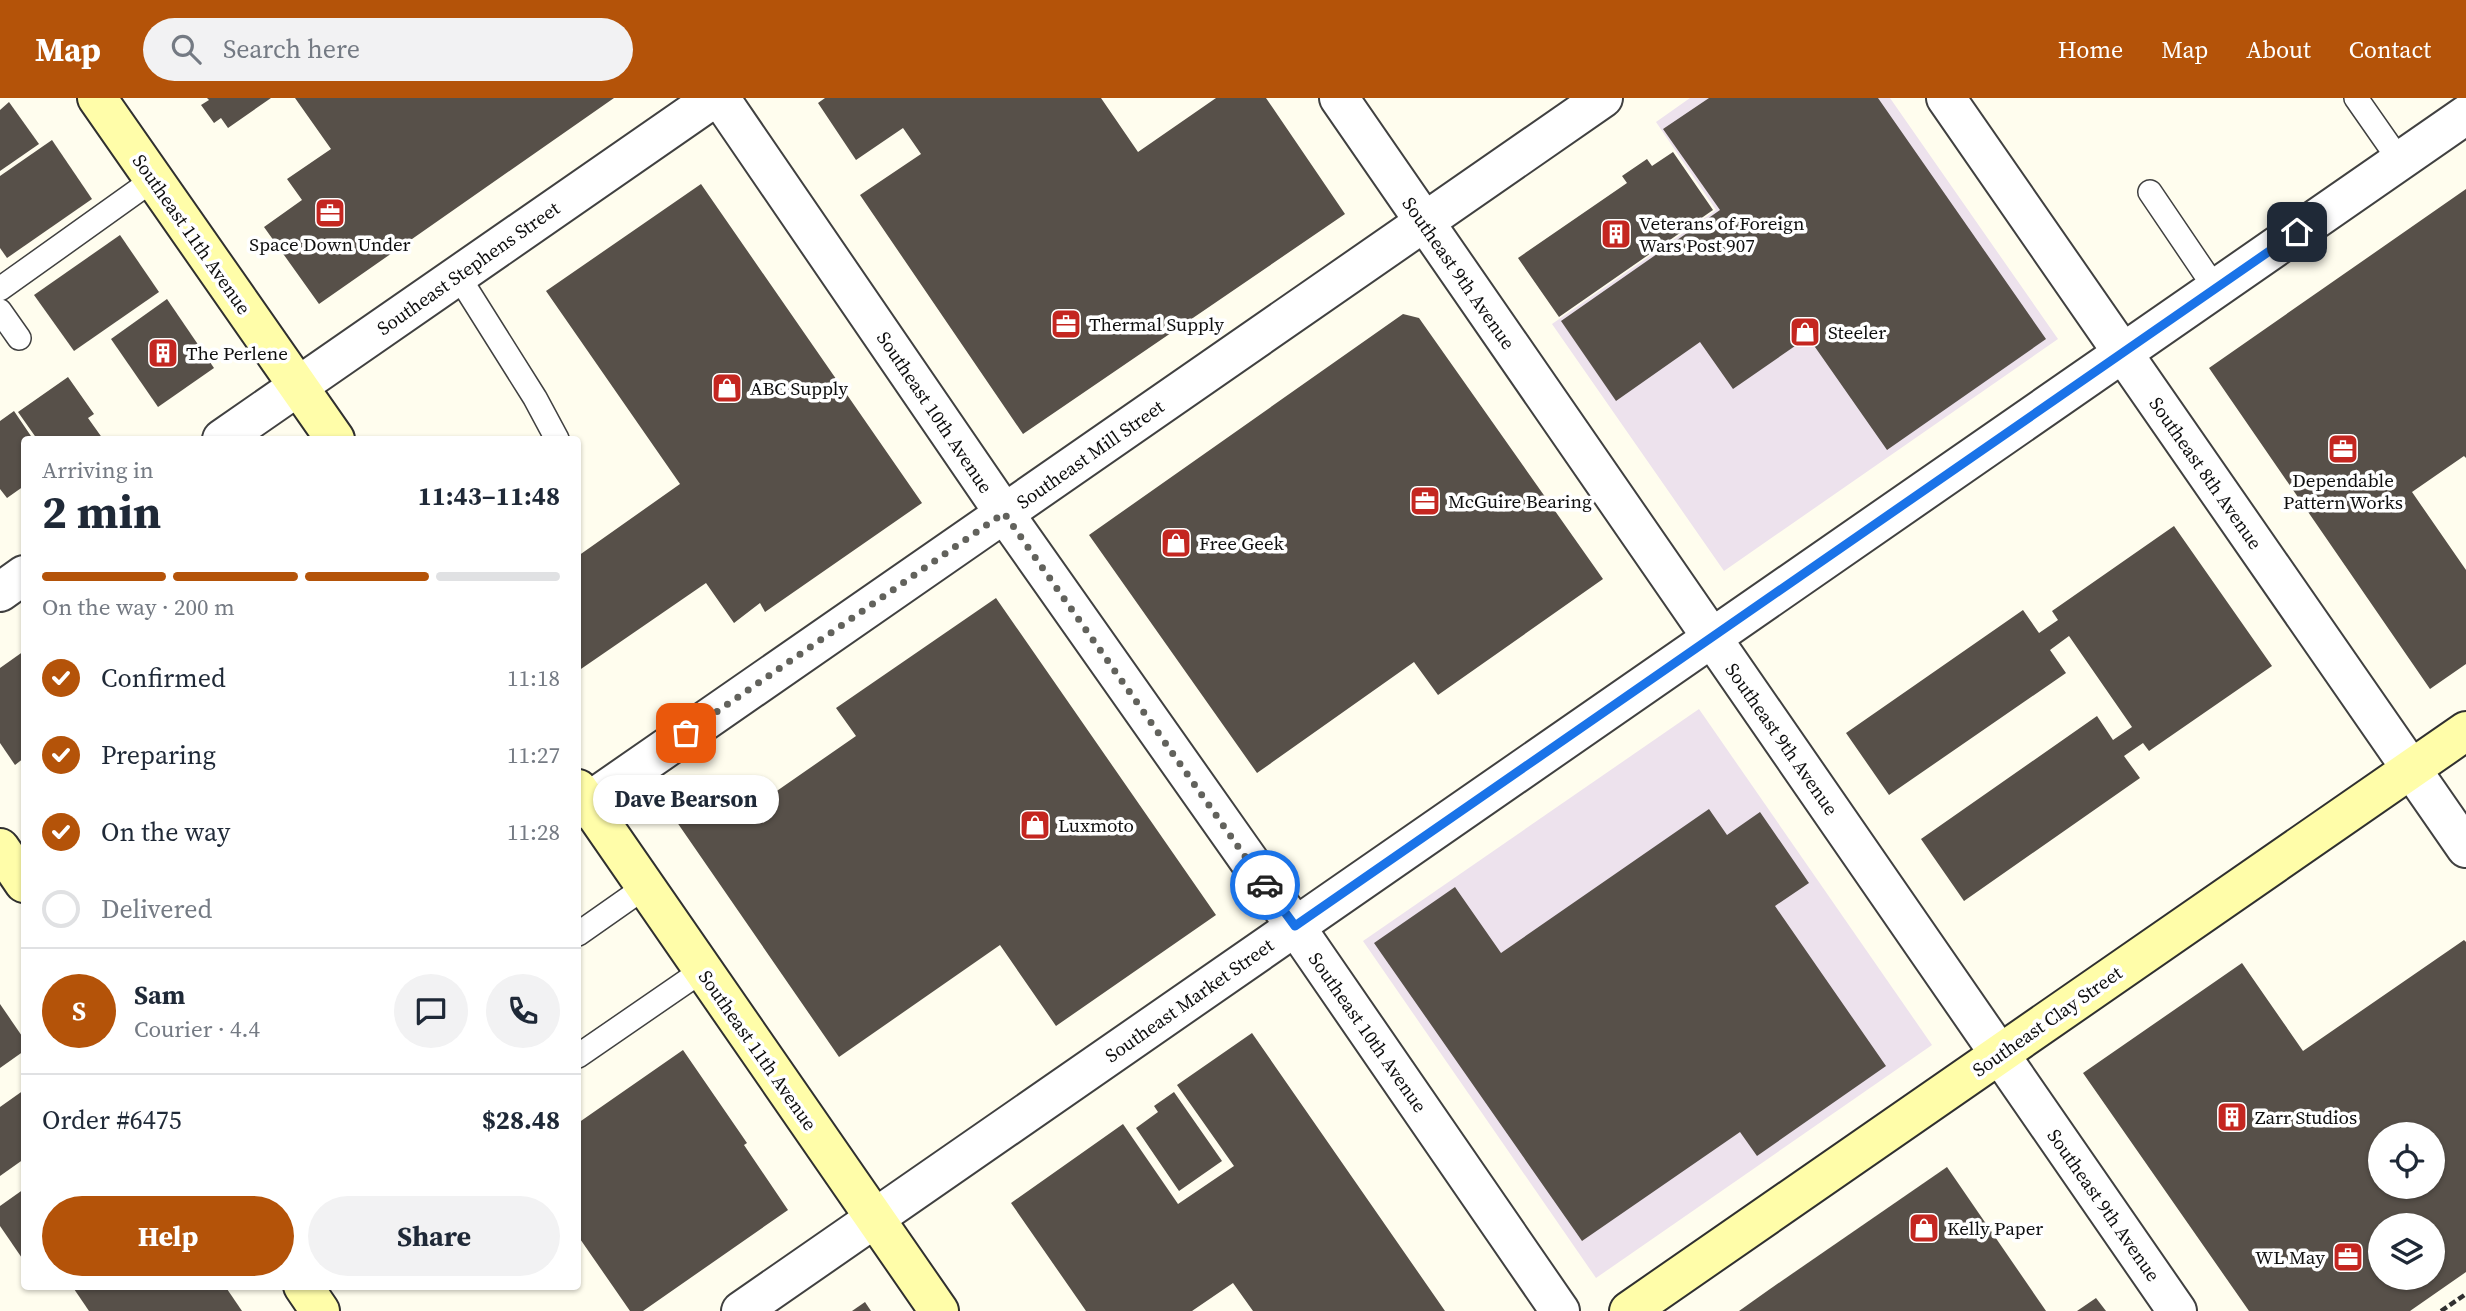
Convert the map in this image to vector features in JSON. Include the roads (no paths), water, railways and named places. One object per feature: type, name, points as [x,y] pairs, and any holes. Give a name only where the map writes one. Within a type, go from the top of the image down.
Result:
[{"type":"main road","name":"Southeast 11th Avenue","points":[[97,98],[333,436]]},
{"type":"main road","name":"Southeast Clay Street","points":[[1629,1311],[2466,731]]},
{"type":"main road","name":"Southeast 11th Avenue","points":[[581,800],[645,887],[939,1311]]},
{"type":"main road","points":[[0,848],[21,879]]},
{"type":"main road","points":[[306,1290],[320,1311]]},
{"type":"street","name":"Southeast Stephens Street","points":[[226,436],[714,98]]},
{"type":"street","name":"Southeast 10th Avenue","points":[[720,98],[1004,513],[1295,926],[1560,1311]]},
{"type":"street","name":"Southeast 9th Avenue","points":[[1339,98],[2177,1311]]},
{"type":"street","name":"Southeast Mill Street","points":[[581,800],[1004,513],[1603,98]]},
{"type":"street","name":"Southeast 8th Avenue","points":[[1946,98],[2466,848]]},
{"type":"street","name":"Southeast Market Street","points":[[741,1311],[2466,115]]},
{"type":"street","points":[[0,592],[21,577]]},
{"type":"lane","points":[[2356,98],[2400,161]]},
{"type":"lane","points":[[0,289],[154,179]]},
{"type":"lane","points":[[2150,192],[2215,288]]},
{"type":"lane","points":[[457,274],[556,436]]},
{"type":"lane","points":[[0,311],[19,338]]},
{"type":"lane","points":[[581,932],[645,887]]},
{"type":"lane","points":[[581,1054],[703,970]]},
{"type":"place","name":"Space Down Under","points":[[330,213]]},
{"type":"place","name":"Veterans of Foreign Wars Post 907","points":[[1616,234]]},
{"type":"place","name":"Thermal Supply","points":[[1066,324]]},
{"type":"place","name":"Steeler","points":[[1805,332]]},
{"type":"place","name":"The Perlene","points":[[163,353]]},
{"type":"place","name":"ABC Supply","points":[[727,388]]},
{"type":"place","name":"Dependable Pattern Works","points":[[2343,449]]},
{"type":"place","name":"McGuire Bearing","points":[[1425,501]]},
{"type":"place","name":"Free Geek","points":[[1176,543]]},
{"type":"place","name":"Dave Bearson","points":[[686,733]]},
{"type":"place","name":"Luxmoto","points":[[1035,825]]},
{"type":"place","name":"Zarr Studios","points":[[2232,1117]]},
{"type":"place","name":"Kelly Paper","points":[[1924,1228]]},
{"type":"place","name":"WL May","points":[[2348,1257]]}]
